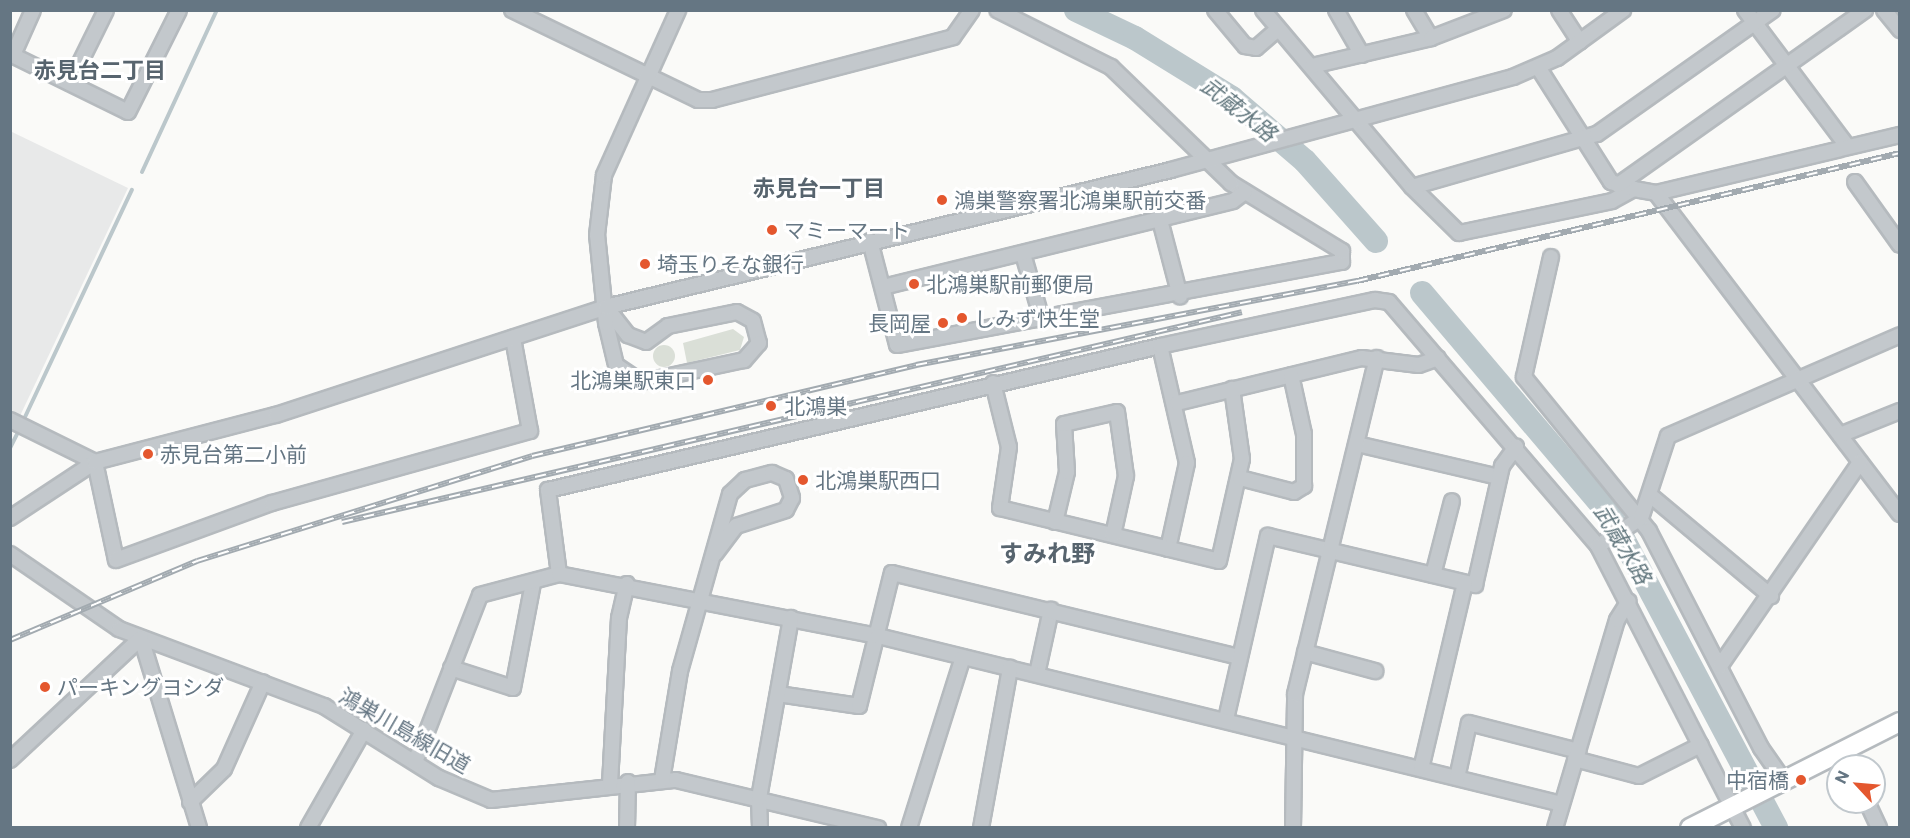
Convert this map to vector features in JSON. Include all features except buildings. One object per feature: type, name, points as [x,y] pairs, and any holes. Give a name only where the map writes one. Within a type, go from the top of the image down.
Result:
[{"type":"main road","points":[[1853,754],[1899,722]]},
{"type":"main road","points":[[1690,828],[1779,784],[1826,766]]},
{"type":"street","points":[[33,10],[12,54],[128,112],[179,10]]},
{"type":"street","points":[[70,83],[106,10]]},
{"type":"street","points":[[512,10],[698,100],[711,100],[952,37],[972,10]]},
{"type":"street","points":[[606,307],[628,335],[645,342],[668,326],[737,312],[753,321],[759,343],[744,360],[657,381],[633,380],[616,365],[606,307],[597,235],[600,195],[610,154],[678,10]]},
{"type":"street","points":[[870,241],[897,345],[1180,296],[1342,262],[1342,251],[1245,192],[1215,157],[1102,60],[997,10]]},
{"type":"street","points":[[1215,10],[1245,46],[1256,48],[1278,29]]},
{"type":"street","points":[[1263,10],[1360,120],[1412,187],[1459,233],[1612,201],[1634,189]]},
{"type":"street","points":[[1336,10],[1362,55]]},
{"type":"street","points":[[1414,10],[1431,38]]},
{"type":"street","points":[[1312,66],[1431,38],[1504,10]]},
{"type":"street","points":[[1559,10],[1580,42]]},
{"type":"street","points":[[10,518],[95,462],[276,415],[606,307],[1332,128],[1538,67],[1580,42],[1623,10]]},
{"type":"street","points":[[1745,10],[1847,146]]},
{"type":"street","points":[[1412,187],[1582,140],[1773,10]]},
{"type":"street","points":[[1618,185],[1865,10]]},
{"type":"street","points":[[1884,10],[1899,30]]},
{"type":"street","points":[[1538,67],[1582,140],[1618,185],[1634,189],[1656,193],[1899,135]]},
{"type":"street","points":[[1854,182],[1899,245]]},
{"type":"street","points":[[883,287],[1233,201],[1245,192]]},
{"type":"street","points":[[1656,193],[1798,377],[1899,514]]},
{"type":"street","points":[[1160,220],[1180,296]]},
{"type":"street","points":[[1023,254],[1042,320]]},
{"type":"street","points":[[1551,257],[1524,377],[1637,521],[1720,666],[1779,784]]},
{"type":"street","points":[[559,574],[548,490],[993,383],[1375,300],[1389,302],[1603,543],[1629,602],[1701,745],[1735,806],[1743,828]]},
{"type":"street","points":[[1603,543],[1637,521],[1650,495],[1668,436],[1798,377],[1899,335]]},
{"type":"street","points":[[95,462],[116,560],[272,503],[530,431],[513,338]]},
{"type":"street","points":[[1160,346],[1177,403],[1186,471],[1168,549]]},
{"type":"street","points":[[1177,403],[1291,375],[1377,358],[1419,365],[1438,358]]},
{"type":"street","points":[[1293,828],[1295,694],[1377,358]]},
{"type":"street","points":[[1239,478],[1294,492],[1304,486],[1305,434],[1291,375]]},
{"type":"street","points":[[993,383],[1009,447],[1000,508],[1219,561],[1239,478],[1240,435],[1232,389]]},
{"type":"street","points":[[1840,435],[1899,411]]},
{"type":"street","points":[[1055,522],[1067,472],[1064,424],[1117,412],[1126,476],[1113,536]]},
{"type":"street","points":[[10,420],[95,462]]},
{"type":"street","points":[[1357,444],[1499,477]]},
{"type":"street","points":[[1226,719],[1268,536],[1475,585],[1499,477],[1516,447]]},
{"type":"street","points":[[1720,666],[1771,596],[1860,462]]},
{"type":"street","points":[[662,780],[672,705],[733,489],[771,473],[786,478],[792,498],[786,510],[736,526],[715,554]]},
{"type":"street","points":[[1650,495],[1771,596]]},
{"type":"street","points":[[1433,575],[1452,501]]},
{"type":"street","name":"鴻巣川島線旧道","points":[[10,554],[109,622],[141,638],[263,682],[364,730],[415,762],[491,800],[610,784],[662,780],[759,798],[878,828]]},
{"type":"street","points":[[778,694],[859,706],[892,573],[1239,657]]},
{"type":"street","points":[[415,762],[480,595],[533,583],[559,574],[627,584],[878,636],[1226,719],[1562,804]]},
{"type":"street","points":[[1421,769],[1465,582]]},
{"type":"street","points":[[452,668],[513,688],[533,583]]},
{"type":"street","points":[[610,784],[619,618],[627,584]]},
{"type":"street","points":[[1555,828],[1617,620],[1629,602]]},
{"type":"street","points":[[1037,674],[1051,610]]},
{"type":"street","points":[[760,828],[759,798],[791,618]]},
{"type":"street","points":[[10,760],[141,638],[199,828]]},
{"type":"street","points":[[1305,652],[1375,671]]},
{"type":"street","points":[[909,828],[963,657]]},
{"type":"street","points":[[981,828],[1010,668]]},
{"type":"street","points":[[190,802],[224,769],[263,682]]},
{"type":"street","points":[[1457,778],[1469,723],[1639,776],[1701,745]]},
{"type":"street","points":[[308,828],[364,730]]},
{"type":"street","points":[[627,828],[628,782]]},
{"type":"street","points":[[1873,814],[1879,828]]},
{"type":"shaded area","points":[[10,131],[128,188],[19,418],[10,414]]},
{"type":"shaded area","points":[[733,329],[744,337],[740,350],[687,363],[683,343]]},
{"type":"shaded area","points":[[660,345],[668,345],[675,352],[675,360],[668,367],[660,367],[653,360],[653,352]]},
{"type":"waterway","points":[[142,172],[217,10]]},
{"type":"waterway","name":"武蔵水路","points":[[1076,10],[1135,38],[1232,98],[1305,161],[1376,241]]},
{"type":"waterway","points":[[25,417],[132,190]]},
{"type":"waterway","name":"武蔵水路","points":[[1422,293],[1611,516],[1776,828]]},
{"type":"waterway","points":[[10,448],[18,432]]},
{"type":"railway","points":[[10,640],[197,561],[532,456],[916,365],[1357,281],[1900,153]]},
{"type":"railway","points":[[342,522],[1242,312]]},
{"type":"place","name":"鴻巣警察署北鴻巣駅前交番","points":[[942,200]]},
{"type":"place","name":"マミーマート","points":[[772,230]]},
{"type":"place","name":"埼玉りそな銀行","points":[[645,264]]},
{"type":"place","name":"北鴻巣駅前郵便局","points":[[914,284]]},
{"type":"place","name":"しみず快生堂","points":[[962,318]]},
{"type":"place","name":"長岡屋","points":[[943,323]]},
{"type":"place","name":"北鴻巣駅東口","points":[[708,380]]},
{"type":"place","name":"北鴻巣","points":[[771,406]]},
{"type":"place","name":"赤見台第二小前","points":[[148,454]]},
{"type":"place","name":"北鴻巣駅西口","points":[[803,480]]},
{"type":"place","name":"パーキングヨシダ","points":[[45,687]]},
{"type":"place","name":"中宿橋","points":[[1801,780]]},
{"type":"district","name":"赤見台二丁目","points":[[100,70]]},
{"type":"district","name":"赤見台一丁目","points":[[819,188]]},
{"type":"district","name":"すみれ野","points":[[1047,553]]}]
